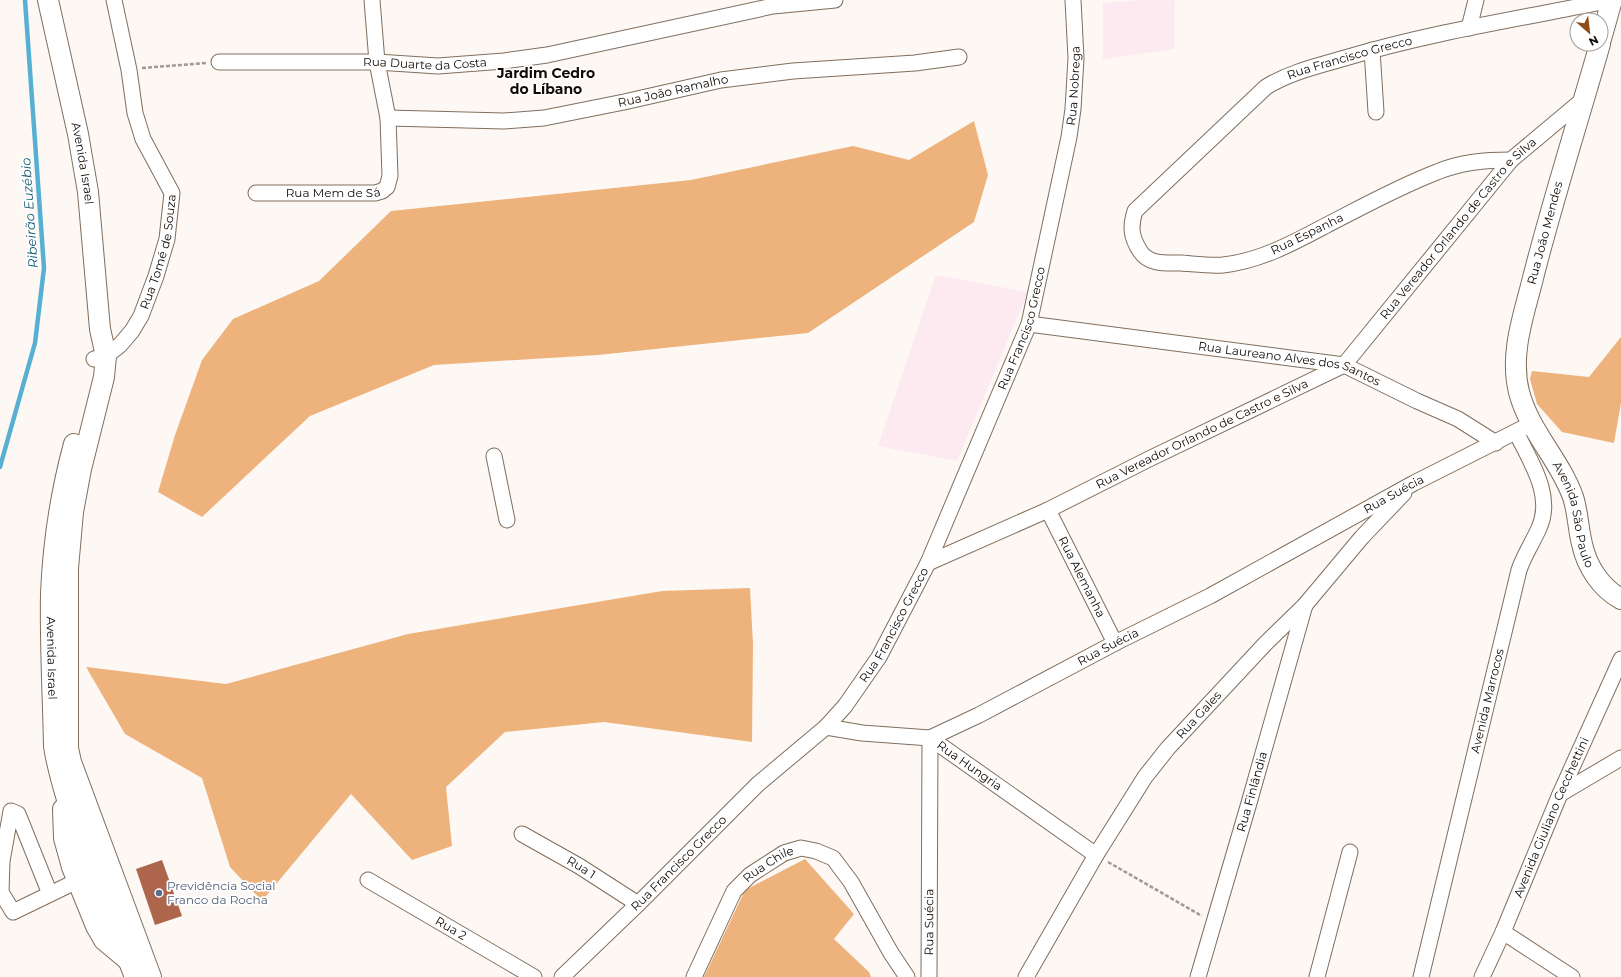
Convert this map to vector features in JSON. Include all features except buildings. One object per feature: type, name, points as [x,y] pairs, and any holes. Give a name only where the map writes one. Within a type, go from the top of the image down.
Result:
[{"type":"main road","name":"Avenida Israel","points":[[48,0],[78,134],[88,192],[100,328],[100,357],[104,377],[81,469],[73,512],[68,568],[68,748],[71,762],[151,977]]},
{"type":"main road","points":[[1609,12],[1612,0]]},
{"type":"main road","name":"Rua João Mendes","points":[[1524,428],[1515,364],[1517,342],[1549,215],[1598,52]]},
{"type":"main road","name":"Avenida Israel","points":[[100,357],[65,477],[61,497],[51,593],[54,746],[56,766],[106,926],[131,969]]},
{"type":"main road","name":"Avenida São Paulo","points":[[1524,428],[1568,485],[1575,503],[1582,546],[1590,566],[1603,586],[1621,599]]},
{"type":"main road","points":[[62,785],[64,838],[77,881],[106,926],[120,921],[123,915],[124,904]]},
{"type":"main road","points":[[80,842],[92,848],[109,863]]},
{"type":"street","name":"Rua Tomé de Souza","points":[[100,357],[120,345],[132,331],[141,316],[156,276],[167,240],[172,193],[143,139],[135,113],[129,70],[114,0]]},
{"type":"street","points":[[372,0],[378,62],[388,118]]},
{"type":"street","name":"Rua Duarte da Costa","points":[[219,62],[378,62],[438,66],[504,61],[547,55],[773,3],[835,0]]},
{"type":"street","name":"Rua Nobrega","points":[[1062,171],[1073,109],[1076,58],[1073,0]]},
{"type":"street","points":[[1469,28],[1476,0]]},
{"type":"street","name":"Rua Francisco Grecco","points":[[1135,211],[1266,87],[1289,75],[1372,50],[1469,28],[1612,0]]},
{"type":"street","points":[[1372,50],[1376,112]]},
{"type":"street","name":"Rua João Ramalho","points":[[388,118],[504,121],[544,118],[721,80],[794,71],[915,63],[959,56]]},
{"type":"street","name":"Rua Vereador Orlando de Castro e Silva","points":[[928,563],[1048,510],[1149,459],[1344,365],[1511,160],[1585,98]]},
{"type":"street","name":"Rua Mem de Sá","points":[[256,193],[375,193],[382,191],[387,187],[390,181],[388,118]]},
{"type":"street","name":"Rua Espanha","points":[[1135,211],[1130,225],[1135,244],[1144,257],[1156,262],[1223,265],[1254,259],[1293,243],[1386,195],[1438,171],[1466,163],[1485,160],[1511,160]]},
{"type":"street","name":"Rua Francisco Grecco","points":[[562,977],[638,904],[758,784],[826,726],[845,706],[879,657],[928,563],[1029,324],[1062,171]]},
{"type":"street","name":"Rua Laureano Alves dos Santos","points":[[1029,324],[1344,365],[1417,401],[1458,419],[1496,443]]},
{"type":"street","points":[[1496,443],[1524,428]]},
{"type":"street","name":"Avenida Marrocos","points":[[1421,977],[1519,570],[1540,527],[1544,512],[1544,499],[1524,428]]},
{"type":"street","name":"Rua Suécia","points":[[929,977],[930,738],[979,715],[1115,643],[1210,596],[1414,484],[1496,443]]},
{"type":"street","points":[[494,456],[507,520]]},
{"type":"street","name":"Rua Gales","points":[[1026,977],[1096,855],[1145,777],[1168,748],[1270,638],[1305,605],[1362,537],[1414,484]]},
{"type":"street","name":"Rua Alemanha","points":[[1048,510],[1115,643]]},
{"type":"street","name":"Rua Finlândia","points":[[1198,977],[1305,605]]},
{"type":"street","name":"Avenida Giuliano Cecchettini","points":[[1482,977],[1503,932],[1560,794],[1618,675],[1621,659]]},
{"type":"street","name":"Rua Hungria","points":[[826,726],[862,733],[930,738],[1096,855]]},
{"type":"street","points":[[1560,794],[1621,758]]},
{"type":"street","points":[[50,894],[18,814],[11,811],[2,861],[1,892],[13,912],[77,881]]},
{"type":"street","name":"Rua 1","points":[[522,834],[578,866],[638,904]]},
{"type":"street","name":"Rua Chile","points":[[694,977],[734,891],[750,875],[784,853],[801,848],[816,851],[833,858],[851,882],[891,953],[907,977]]},
{"type":"street","points":[[1317,977],[1350,852]]},
{"type":"street","name":"Rua 2","points":[[368,880],[534,977]]},
{"type":"street","points":[[1503,932],[1572,977]]},
{"type":"path","points":[[129,70],[219,62]]},
{"type":"path","points":[[1096,855],[1213,922]]},
{"type":"shaded area","points":[[1139,0],[1175,0],[1174,49],[1103,59],[1103,3]]},
{"type":"shaded area","points":[[974,121],[988,175],[974,222],[808,333],[598,355],[434,365],[310,416],[202,517],[158,492],[175,435],[202,360],[233,319],[319,281],[391,211],[691,180],[853,146],[909,160]]},
{"type":"shaded area","points":[[936,275],[1028,292],[957,461],[878,446]]},
{"type":"shaded area","points":[[1621,337],[1621,403],[1614,443],[1562,432],[1537,404],[1530,379],[1532,371],[1589,377]]},
{"type":"shaded area","points":[[750,588],[753,644],[752,742],[604,722],[505,732],[446,787],[452,846],[412,860],[351,794],[262,901],[230,867],[202,778],[125,734],[86,667],[226,684],[408,634],[662,591]]},
{"type":"shaded area","points":[[805,859],[854,914],[834,939],[869,972],[871,977],[704,977],[745,890]]},
{"type":"waterway","name":"Ribeirão Euzébio","points":[[0,467],[35,343],[44,268],[25,0]]},
{"type":"place","name":"Previdência Social Franco da Rocha","points":[[159,893]]},
{"type":"district","name":"Jardim Cedro do Líbano","points":[[546,82]]}]
